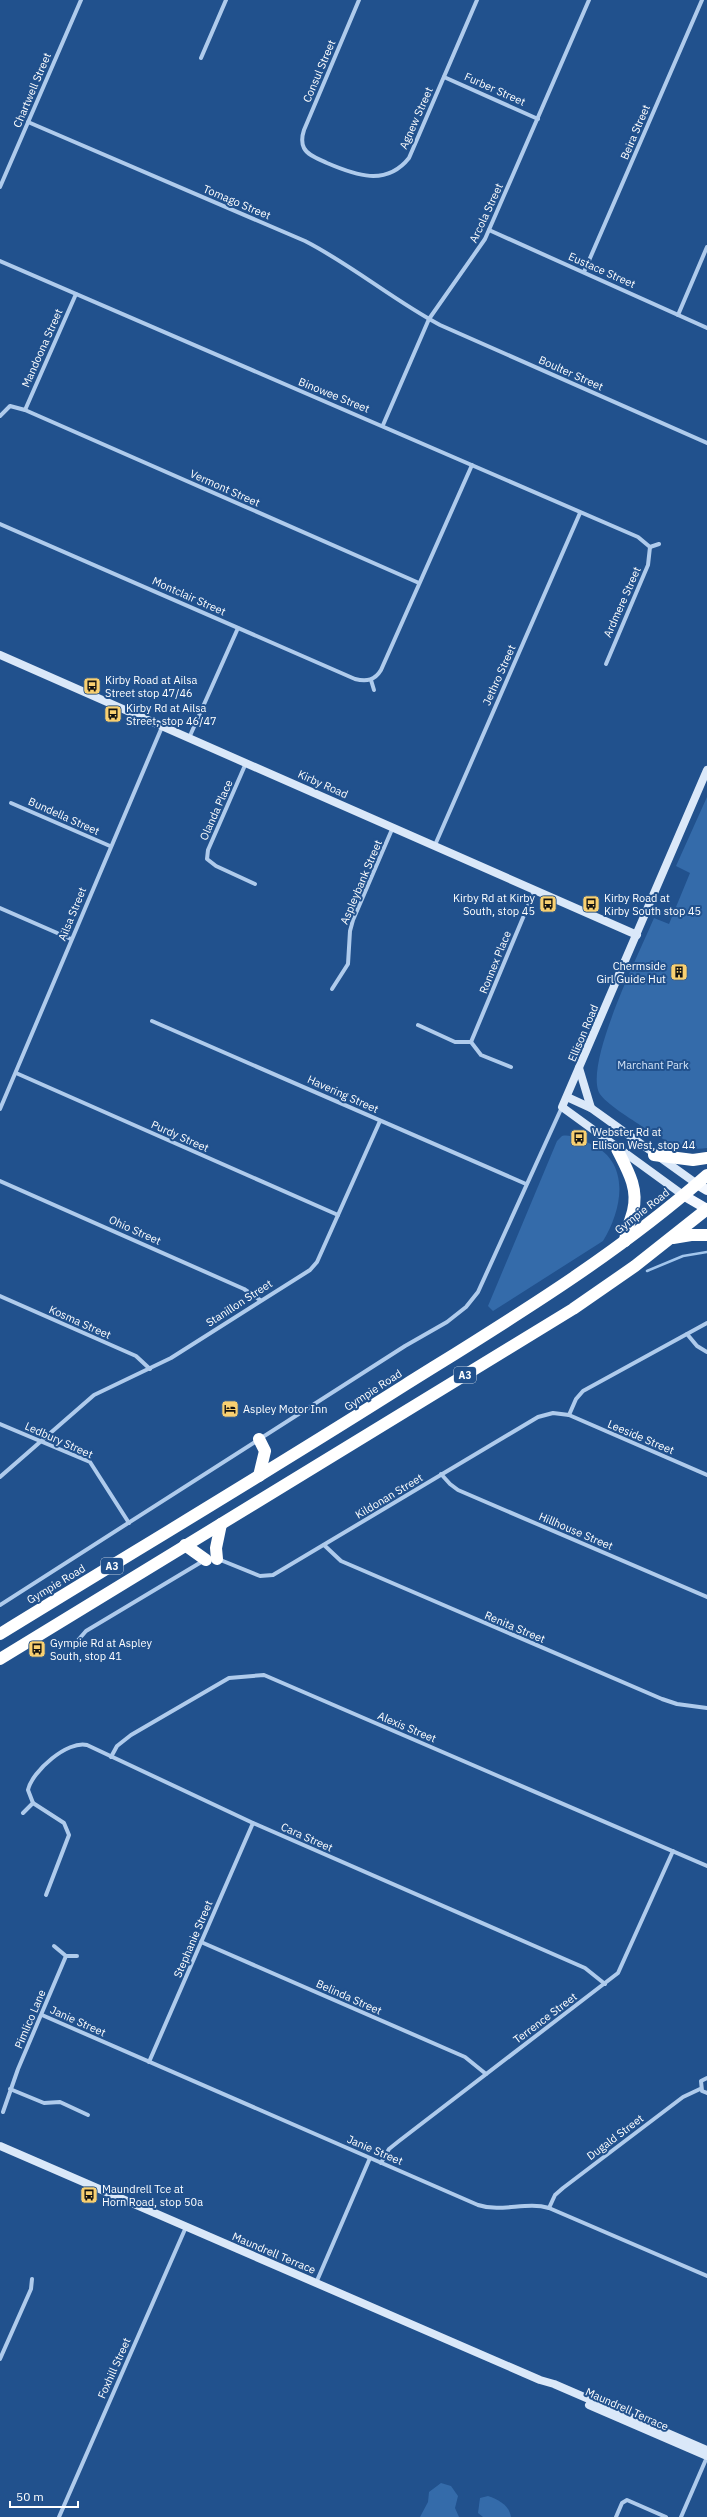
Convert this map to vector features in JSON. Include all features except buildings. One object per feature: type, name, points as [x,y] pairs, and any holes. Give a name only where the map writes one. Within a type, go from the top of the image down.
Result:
[{"type":"highway","points":[[617,1149],[630,1177],[634,1193],[633,1210],[625,1241]]},
{"type":"highway","points":[[654,1155],[693,1160],[707,1158]]},
{"type":"highway","name":"Gympie Road","points":[[0,1634],[259,1476],[534,1305],[625,1241],[683,1196],[702,1187],[707,1175]]},
{"type":"highway","name":"A3","points":[[0,1659],[566,1313],[611,1283],[671,1239],[707,1209]]},
{"type":"highway","points":[[671,1239],[691,1235],[707,1235]]},
{"type":"highway","points":[[259,1439],[265,1451],[259,1476]]},
{"type":"highway","points":[[185,1546],[212,1559],[221,1524]]},
{"type":"main road","name":"Kirby Road","points":[[0,655],[637,935]]},
{"type":"main road","name":"Ellison Road","points":[[562,1107],[707,770]]},
{"type":"main road","points":[[579,1068],[591,1108]]},
{"type":"main road","points":[[567,1097],[591,1108],[654,1155],[702,1187]]},
{"type":"main road","points":[[562,1107],[617,1149],[683,1196],[707,1209]]},
{"type":"main road","name":"Maundrell Terrace","points":[[0,2146],[540,2380],[554,2384],[707,2450]]},
{"type":"main road","name":"Maundrell Terrace","points":[[540,2380],[552,2389],[707,2456]]},
{"type":"street","name":"Chartwell Street","points":[[0,185],[81,0]]},
{"type":"street","points":[[201,58],[226,0]]},
{"type":"street","name":"Consul Street","points":[[304,149],[302,142],[304,130],[359,0]]},
{"type":"street","name":"Agnew Street","points":[[304,149],[315,157],[359,176],[373,177],[391,173],[409,158],[477,0]]},
{"type":"street","name":"Arcola Street","points":[[382,425],[429,319],[482,246],[589,0]]},
{"type":"street","name":"Beira Street","points":[[584,272],[702,0]]},
{"type":"street","name":"Furber Street","points":[[444,77],[538,119]]},
{"type":"street","name":"Tomago Street","points":[[28,122],[305,241],[327,252],[429,319]]},
{"type":"street","name":"Eustace Street","points":[[489,230],[707,328]]},
{"type":"street","points":[[678,315],[707,247]]},
{"type":"street","name":"Binowee Street","points":[[0,261],[638,537],[650,547]]},
{"type":"street","name":"Mandoona Street","points":[[25,410],[76,294]]},
{"type":"street","name":"Boulter Street","points":[[429,319],[707,443]]},
{"type":"street","points":[[0,416],[10,406],[25,410]]},
{"type":"street","name":"Vermont Street","points":[[25,410],[418,583]]},
{"type":"street","points":[[374,690],[371,680],[381,670],[418,583],[472,465]]},
{"type":"street","name":"Jethro Street","points":[[435,845],[580,513]]},
{"type":"street","name":"Montclair Street","points":[[0,524],[355,679],[371,680]]},
{"type":"street","points":[[650,547],[659,544]]},
{"type":"street","name":"Ardmere Street","points":[[606,664],[648,564],[650,547]]},
{"type":"street","points":[[190,738],[238,628]]},
{"type":"street","name":"Ailsa Street","points":[[0,1109],[53,989],[71,939],[110,846],[163,726]]},
{"type":"street","name":"Olanda Place","points":[[246,763],[208,850],[207,860],[216,866],[255,884]]},
{"type":"street","name":"Bundella Street","points":[[11,802],[110,846]]},
{"type":"street","name":"Aspleybank Street","points":[[332,989],[348,964],[350,931],[353,920],[393,827]]},
{"type":"street","name":"Ronnex Place","points":[[471,1042],[535,889]]},
{"type":"street","points":[[0,908],[71,939]]},
{"type":"street","name":"Havering Street","points":[[152,1021],[526,1184]]},
{"type":"street","points":[[418,1026],[455,1042],[471,1042],[481,1055],[510,1067]]},
{"type":"street","name":"Purdy Street","points":[[16,1073],[338,1216]]},
{"type":"street","name":"Ellison Road","points":[[471,1301],[484,1280],[562,1107]]},
{"type":"street","name":"Stanillon Street","points":[[0,1478],[40,1441],[94,1395],[171,1358],[260,1300],[310,1270],[317,1262],[380,1121]]},
{"type":"street","name":"Ohio Street","points":[[0,1181],[244,1289],[260,1300]]},
{"type":"street","name":"Kosma Street","points":[[0,1296],[136,1356],[150,1369]]},
{"type":"street","name":"Gympie Road","points":[[0,1605],[259,1439],[447,1322],[471,1301]]},
{"type":"street","points":[[569,1415],[576,1399],[583,1391],[707,1323]]},
{"type":"street","points":[[687,1334],[697,1346],[707,1352]]},
{"type":"street","name":"Kildonan Street","points":[[212,1559],[260,1576],[268,1576],[324,1545],[538,1417],[553,1413],[569,1415]]},
{"type":"street","name":"Leeside Street","points":[[569,1415],[707,1475]]},
{"type":"street","name":"Ledbury Street","points":[[0,1424],[94,1465],[129,1522]]},
{"type":"street","name":"Hillhouse Street","points":[[441,1474],[458,1490],[707,1597]]},
{"type":"street","name":"Renita Street","points":[[324,1545],[341,1562],[662,1700],[677,1704],[707,1708]]},
{"type":"street","points":[[73,1646],[86,1631],[212,1559]]},
{"type":"street","name":"Alexis Street","points":[[111,1757],[117,1746],[131,1736],[229,1678],[264,1675],[707,1866]]},
{"type":"street","name":"Cara Street","points":[[33,1803],[28,1790],[33,1778],[67,1748],[83,1744],[253,1823],[585,1968],[604,1984]]},
{"type":"street","points":[[23,1813],[33,1803],[64,1823],[69,1835],[46,1895]]},
{"type":"street","name":"Stephanie Street","points":[[150,2062],[253,1823]]},
{"type":"street","name":"Terrence Street","points":[[382,2163],[389,2149],[618,1973],[625,1961],[673,1851]]},
{"type":"street","name":"Belinda Street","points":[[201,1942],[465,2057],[486,2074]]},
{"type":"street","points":[[54,1946],[66,1956],[77,1956]]},
{"type":"street","name":"Pimlico Lane","points":[[3,2112],[10,2089],[66,1956]]},
{"type":"street","name":"Janie Street","points":[[42,2015],[484,2207],[500,2208],[531,2205],[549,2208],[707,2276]]},
{"type":"street","points":[[707,2078],[701,2081],[700,2089],[707,2093]]},
{"type":"street","points":[[10,2089],[44,2103],[60,2102],[88,2115]]},
{"type":"street","name":"Dugald Street","points":[[549,2208],[555,2196],[562,2188],[683,2096],[700,2089]]},
{"type":"street","points":[[316,2283],[370,2158]]},
{"type":"street","name":"Foxhill Street","points":[[59,2517],[186,2227]]},
{"type":"street","points":[[0,2359],[30,2289],[32,2278]]},
{"type":"street","points":[[681,2517],[707,2456]]},
{"type":"street","points":[[616,2517],[622,2503],[627,2500],[666,2517]]},
{"type":"green space","name":"Marchant Park","points":[[707,797],[707,1148],[698,1149],[680,1146],[663,1139],[616,1109],[600,1094],[598,1090],[597,1074],[600,1053],[607,1030],[627,979],[654,918],[669,924],[690,873],[676,866]]},
{"type":"green space","points":[[562,1136],[577,1138],[601,1149],[611,1159],[617,1171],[619,1185],[619,1199],[616,1213],[603,1241],[493,1311],[488,1306],[557,1141]]},
{"type":"green space","points":[[441,2483],[451,2486],[458,2496],[455,2508],[459,2517],[420,2517],[428,2502],[429,2492]]},
{"type":"green space","points":[[488,2496],[496,2499],[506,2506],[511,2517],[483,2517],[478,2513],[480,2498]]},
{"type":"waterway","points":[[647,1271],[683,1256],[707,1252]]},
{"type":"place","name":"Kirby Road at Ailsa Street stop 47/46","points":[[92,686]]},
{"type":"place","name":"Kirby Rd at Ailsa Street, stop 46/47","points":[[113,714]]},
{"type":"place","name":"Kirby Rd at Kirby South, stop 45","points":[[548,904]]},
{"type":"place","name":"Kirby Road at Kirby South stop 45","points":[[591,904]]},
{"type":"place","name":"Chermside Girl Guide Hut","points":[[679,972]]},
{"type":"place","name":"Webster Rd at Ellison West, stop 44","points":[[579,1138]]},
{"type":"place","name":"Aspley Motor Inn","points":[[230,1409]]},
{"type":"place","name":"Gympie Rd at Aspley South, stop 41","points":[[37,1649]]},
{"type":"place","name":"Maundrell Tce at Horn Road, stop 50a","points":[[89,2195]]}]
